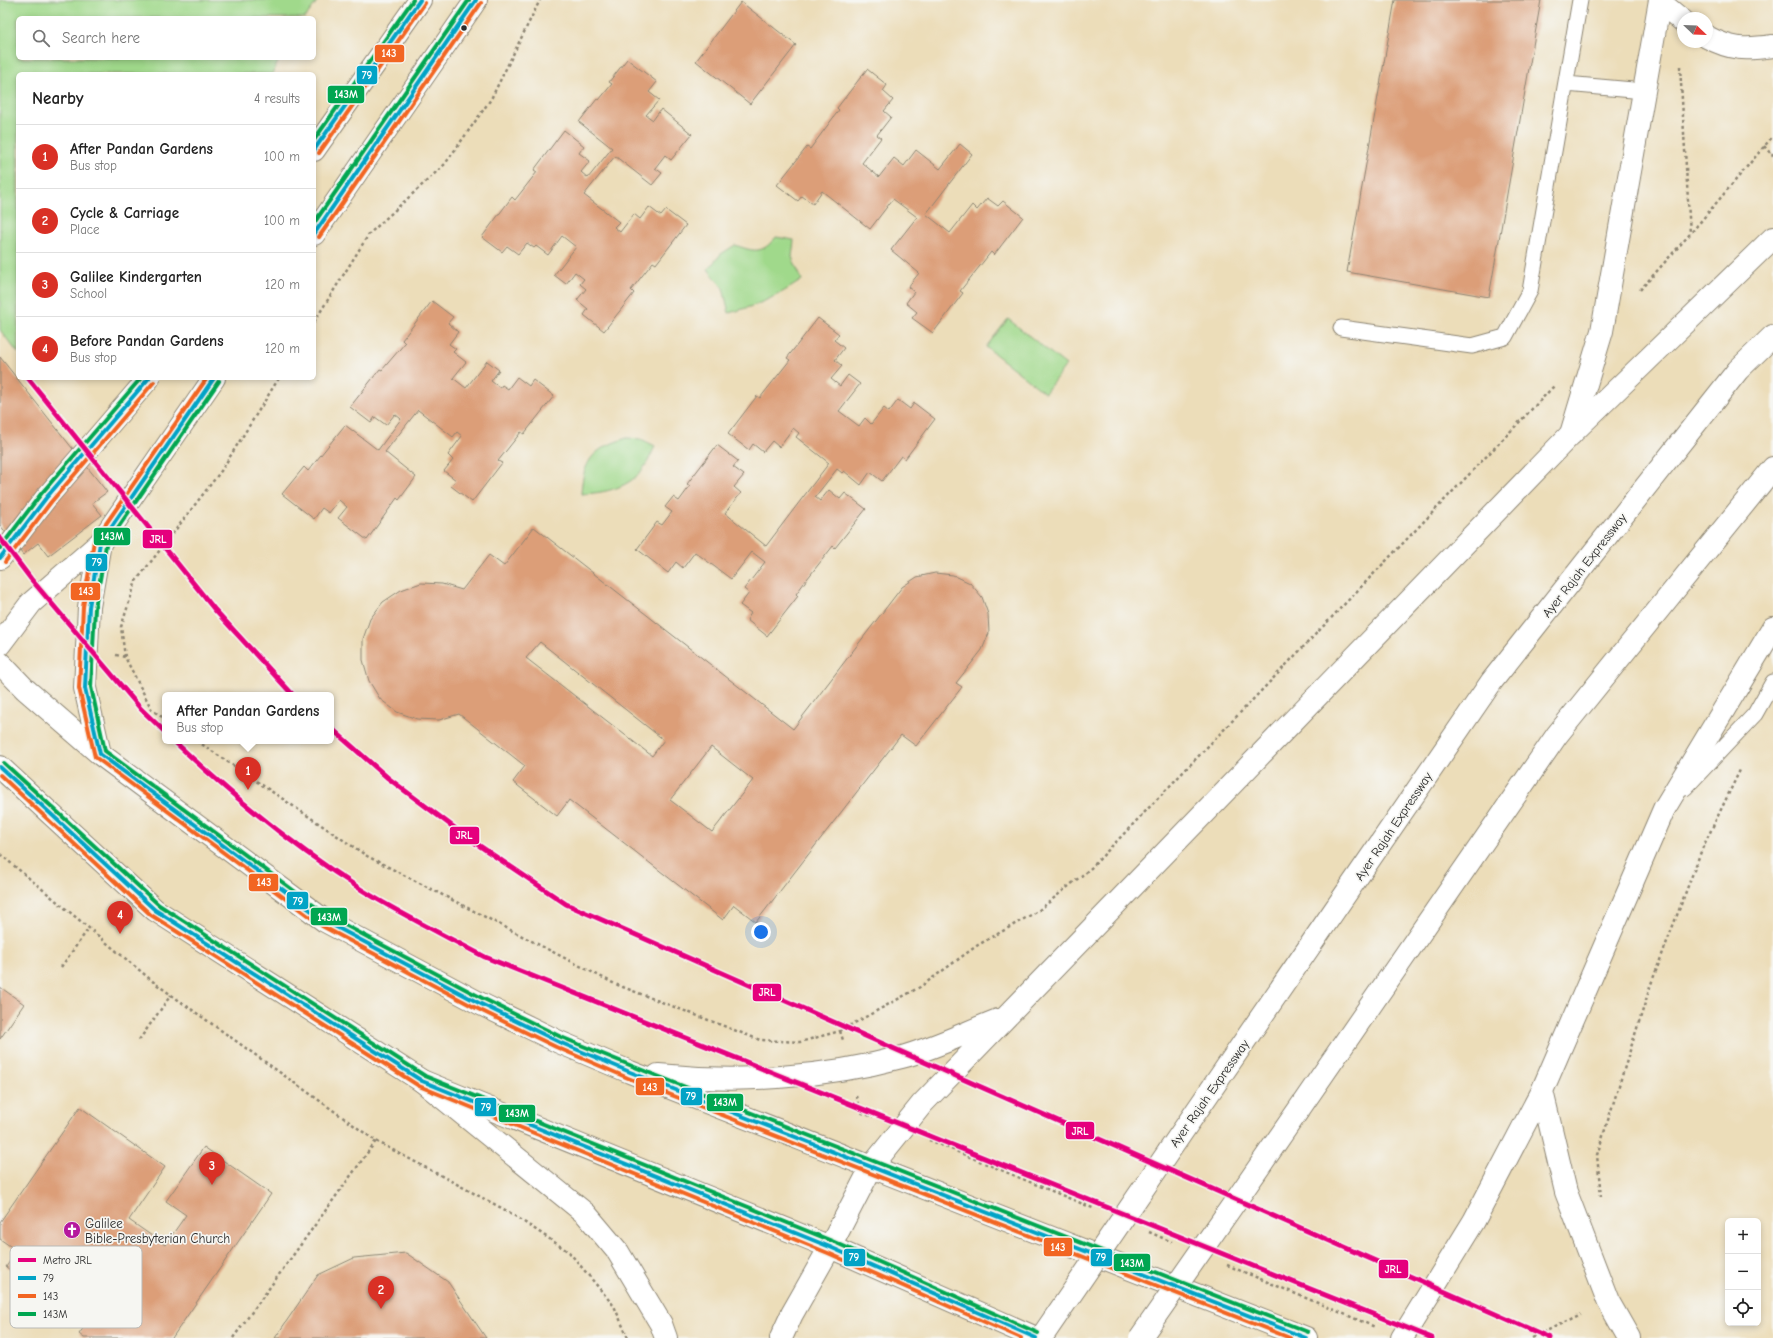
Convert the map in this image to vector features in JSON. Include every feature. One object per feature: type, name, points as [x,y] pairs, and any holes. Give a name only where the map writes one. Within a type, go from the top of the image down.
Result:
[{"type":"main road","points":[[316,147],[420,0]]},
{"type":"main road","points":[[316,231],[476,0]]},
{"type":"main road","points":[[1660,1],[1677,16]]},
{"type":"main road","points":[[1571,434],[1602,331],[1660,1]]},
{"type":"main road","points":[[1713,40],[1725,46],[1753,48],[1773,46]]},
{"type":"main road","points":[[781,1338],[792,1314],[830,1247],[872,1166],[922,1104],[1571,434],[1773,238]]},
{"type":"main road","name":"Ayer Rajah Expressway","points":[[1041,1338],[1492,681],[1738,370],[1773,336]]},
{"type":"main road","points":[[0,558],[46,498],[147,380]]},
{"type":"main road","points":[[0,644],[31,603],[100,543],[213,380]]},
{"type":"main road","points":[[1140,1338],[1238,1199],[1557,735],[1773,468]]},
{"type":"main road","points":[[100,543],[89,607],[85,688],[100,754]]},
{"type":"main road","points":[[1402,1338],[1474,1221],[1542,1091],[1664,809],[1773,628]]},
{"type":"main road","points":[[0,663],[25,689],[100,754],[325,921],[486,1006],[558,1042],[630,1072],[1306,1338]]},
{"type":"main road","points":[[0,767],[155,910],[422,1081],[586,1214],[618,1252],[661,1324],[666,1338]]},
{"type":"main road","points":[[630,1072],[698,1079],[727,1079],[789,1076],[850,1069],[903,1057],[1005,1017]]},
{"type":"main road","points":[[422,1081],[830,1247],[1036,1338]]},
{"type":"main road","points":[[1542,1091],[1566,1192],[1608,1301],[1629,1338]]},
{"type":"lane","points":[[1341,328],[1472,346],[1505,337],[1530,291],[1580,0]]},
{"type":"lane","points":[[1566,84],[1644,91]]},
{"type":"lane","points":[[1664,809],[1755,714],[1773,682]]},
{"type":"path","points":[[316,319],[370,234],[445,164],[464,138],[491,99],[540,0]]},
{"type":"path","points":[[1680,64],[1690,234]]},
{"type":"path","points":[[1639,291],[1690,234],[1773,136]]},
{"type":"path","points":[[1764,146],[1772,155],[1773,153]]},
{"type":"path","points":[[125,657],[121,627],[136,581],[221,471],[278,380]]},
{"type":"path","points":[[201,744],[367,856],[615,984],[760,1040],[800,1042],[840,1031],[920,987],[978,945],[1038,911],[1091,868],[1556,384]]},
{"type":"path","points":[[1601,1202],[1597,1155],[1650,984],[1702,850],[1746,761]]},
{"type":"path","points":[[0,854],[171,995],[376,1141],[509,1212],[569,1252],[614,1306],[628,1338]]},
{"type":"path","points":[[61,967],[89,928]]},
{"type":"path","points":[[139,1040],[171,995]]},
{"type":"path","points":[[233,1338],[376,1141]]},
{"type":"path","points":[[1532,1338],[1608,1301]]},
{"type":"green space","points":[[0,0],[318,0],[306,16],[16,16],[16,60],[279,60],[273,72],[16,72],[16,350],[0,330]]},
{"type":"green space","points":[[776,237],[794,240],[792,257],[802,280],[767,300],[729,313],[723,288],[708,269],[721,254],[735,245],[758,250],[771,243]]},
{"type":"green space","points":[[1008,319],[1066,365],[1045,393],[986,347]]},
{"type":"green space","points":[[627,438],[641,439],[655,446],[645,466],[632,480],[617,488],[608,491],[581,494],[584,472],[592,457],[606,446]]},
{"type":"building","points":[[1395,0],[1541,0],[1489,297],[1347,272]]},
{"type":"building","points":[[741,2],[796,45],[750,104],[696,61]]},
{"type":"building","points":[[627,59],[657,82],[649,92],[659,100],[646,115],[653,120],[661,109],[692,134],[671,160],[665,155],[655,168],[662,173],[652,185],[615,156],[584,195],[619,222],[614,227],[620,232],[634,214],[640,219],[649,207],[661,216],[666,210],[686,225],[656,264],[653,262],[631,290],[634,293],[604,331],[584,315],[588,309],[577,300],[586,289],[580,284],[584,279],[575,272],[566,284],[554,275],[576,247],[562,236],[548,255],[536,246],[534,248],[527,243],[518,254],[507,246],[502,252],[482,237],[512,197],[515,200],[537,172],[534,170],[564,130],[584,146],[579,153],[590,161],[581,172],[588,178],[612,148],[579,122],[597,99],[599,100],[612,84],[609,82]]},
{"type":"building","points":[[867,69],[887,85],[883,91],[893,100],[884,111],[891,117],[877,135],[881,138],[862,163],[879,177],[894,158],[904,166],[916,150],[940,169],[960,144],[972,154],[926,214],[950,233],[972,205],[977,210],[987,198],[998,206],[1003,201],[1023,217],[994,255],[991,252],[960,291],[963,293],[933,333],[912,318],[917,312],[906,303],[914,292],[908,287],[919,273],[891,250],[917,217],[893,199],[870,229],[822,191],[813,204],[802,196],[798,201],[777,185],[807,147],[810,149],[839,110],[837,108]]},
{"type":"building","points":[[432,301],[453,317],[448,323],[458,332],[449,344],[456,349],[453,352],[466,362],[453,378],[466,388],[487,361],[499,370],[491,381],[500,388],[502,385],[508,389],[517,377],[529,386],[533,380],[554,396],[524,434],[521,432],[498,461],[502,463],[472,502],[451,486],[456,480],[444,471],[453,460],[448,455],[462,436],[457,432],[453,437],[418,410],[385,452],[416,477],[399,500],[397,498],[367,540],[338,518],[347,507],[339,500],[329,513],[322,508],[314,519],[282,494],[304,467],[308,471],[345,425],[378,450],[401,419],[395,414],[386,425],[375,417],[371,423],[350,407],[380,369],[382,370],[405,343],[402,340]]},
{"type":"building","points":[[818,318],[839,334],[834,340],[844,348],[835,360],[842,366],[831,379],[840,386],[848,375],[860,384],[839,411],[859,426],[865,418],[871,424],[884,408],[889,412],[898,400],[910,409],[914,403],[935,419],[905,459],[901,456],[882,481],[870,472],[861,485],[844,471],[842,473],[837,469],[815,497],[820,501],[829,490],[840,499],[845,493],[866,509],[835,548],[833,546],[807,579],[796,594],[798,596],[767,636],[747,620],[751,613],[740,605],[749,593],[744,589],[765,562],[752,552],[731,579],[695,552],[683,568],[676,562],[668,573],[637,549],[657,522],[662,525],[672,512],[665,507],[673,497],[679,501],[690,486],[687,484],[717,445],[738,461],[733,467],[744,475],[734,487],[741,493],[725,513],[766,546],[829,463],[796,437],[799,433],[793,428],[779,447],[772,441],[763,452],[753,444],[749,450],[728,434],[757,396],[760,398],[790,360],[787,358]]},
{"type":"building","points":[[0,357],[16,377],[16,380],[18,380],[107,492],[92,503],[102,515],[48,556],[38,543],[23,555],[0,525]]},
{"type":"building","points":[[534,527],[793,729],[902,587],[917,577],[935,573],[953,575],[970,583],[982,597],[988,614],[989,633],[982,650],[956,683],[962,687],[916,746],[901,735],[756,922],[734,905],[723,920],[569,800],[557,816],[513,782],[525,766],[459,714],[439,720],[417,719],[397,712],[380,699],[369,681],[363,660],[363,639],[370,619],[383,602],[401,590],[421,583],[442,584],[462,590],[489,555],[504,566]],"holes":[[[540,642],[664,740],[652,756],[526,658]],[[711,747],[753,780],[712,832],[670,800]]]},
{"type":"building","points":[[0,987],[24,1004],[0,1039]]},
{"type":"building","name":"Galilee Bible-Presbyterian Church","points":[[80,1107],[165,1167],[129,1220],[165,1245],[186,1215],[166,1201],[204,1147],[271,1194],[172,1338],[84,1338],[79,1334],[83,1328],[142,1328],[142,1246],[10,1246],[0,1239],[0,1222]]},
{"type":"building","points":[[406,1253],[448,1282],[486,1338],[275,1338],[318,1275],[354,1258]]},
{"type":"building","name":"Galilee Bible-Presbyterian Church","points":[[10,1261],[10,1270],[6,1267]]},
{"type":"metro line","name":"JRL","points":[[30,380],[215,610],[290,692]]},
{"type":"metro line","name":"JRL","points":[[0,538],[31,579],[141,709],[162,729]]},
{"type":"metro line","name":"JRL","points":[[334,731],[388,778],[468,838],[566,904],[1550,1338]]},
{"type":"metro line","name":"JRL","points":[[177,744],[264,820],[337,874],[392,908],[485,957],[1432,1338]]},
{"type":"transit line","name":"143M","points":[[316,137],[413,0]]},
{"type":"transit line","name":"79","points":[[316,147],[420,0]]},
{"type":"transit line","name":"143M","points":[[316,220],[469,0]]},
{"type":"transit line","name":"79","points":[[316,231],[476,0]]},
{"type":"transit line","name":"143","points":[[319,153],[425,3]]},
{"type":"transit line","name":"143","points":[[319,237],[481,3]]},
{"type":"transit line","name":"143M","points":[[0,548],[41,494],[139,380]]},
{"type":"transit line","name":"79","points":[[0,558],[46,498],[147,380]]},
{"type":"transit line","name":"143","points":[[206,380],[94,541],[83,607],[79,688],[95,757],[322,926],[476,1008],[556,1047],[628,1078],[1290,1338]]},
{"type":"transit line","name":"79","points":[[213,380],[100,543],[89,607],[85,688],[100,754],[325,921],[479,1003],[559,1042],[630,1072],[1306,1338]]},
{"type":"transit line","name":"143M","points":[[219,381],[106,545],[95,608],[91,687],[105,751],[328,916],[482,998],[561,1037],[1308,1332]]},
{"type":"transit line","name":"143","points":[[5,562],[51,502],[154,382]]},
{"type":"transit line","name":"143M","points":[[4,763],[159,905],[425,1076],[832,1241],[1038,1333]]},
{"type":"transit line","name":"79","points":[[0,767],[155,910],[422,1081],[830,1247],[1036,1338]]},
{"type":"transit line","name":"143","points":[[0,775],[151,915],[419,1086],[828,1253],[1021,1338]]},
{"type":"place","name":"After Pandan Gardens","points":[[248,790]]},
{"type":"place","name":"Before Pandan Gardens","points":[[120,934]]},
{"type":"place","name":"Galilee Kindergarten","points":[[212,1185]]},
{"type":"place","name":"Galilee Bible-Presbyterian Church","points":[[72,1230]]},
{"type":"place","name":"Cycle & Carriage","points":[[381,1309]]}]
